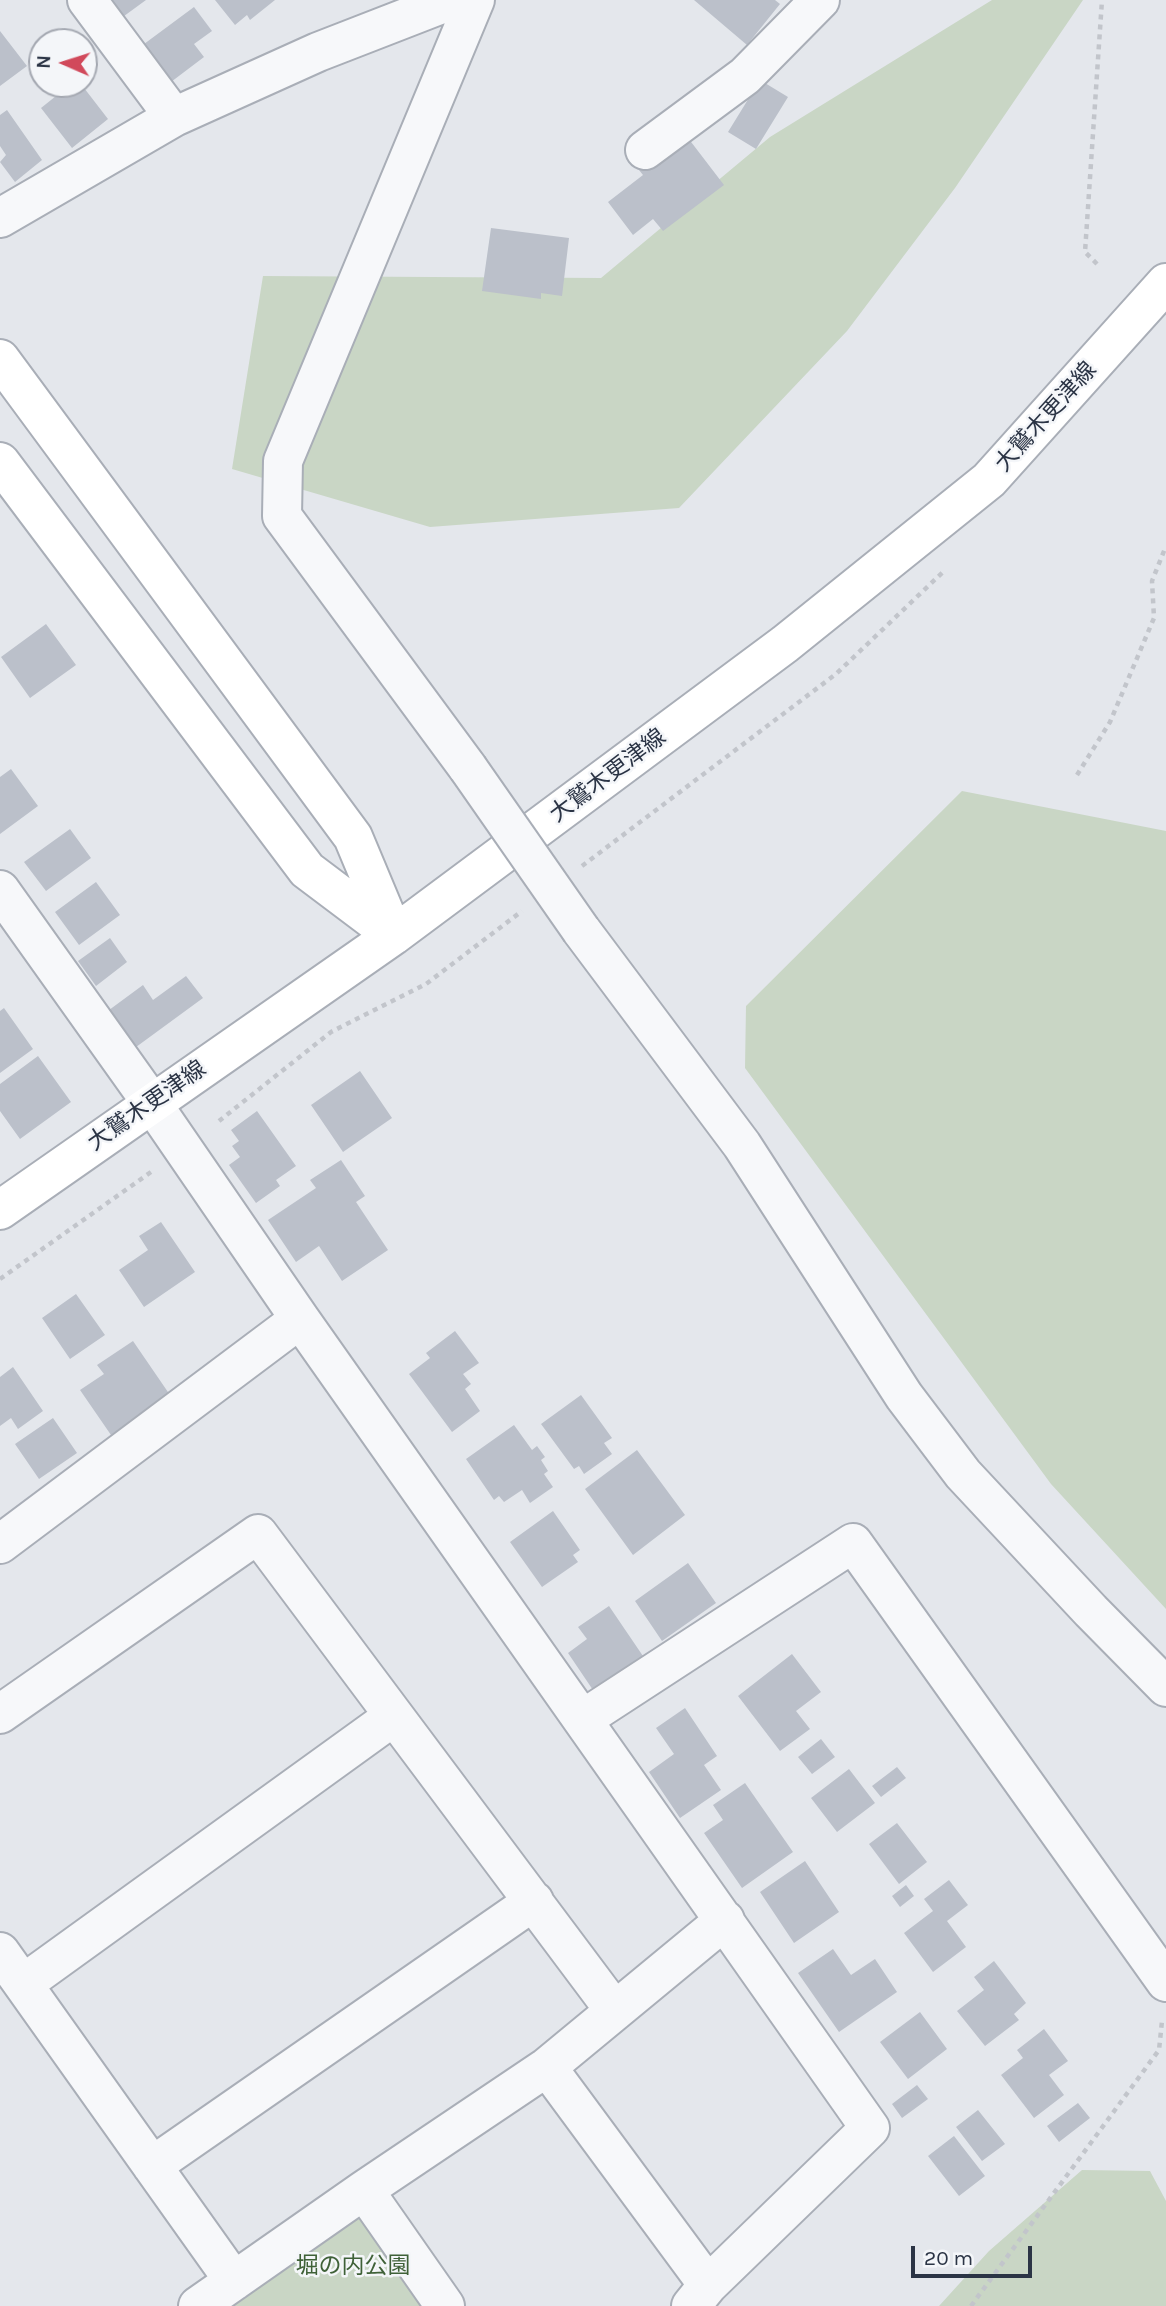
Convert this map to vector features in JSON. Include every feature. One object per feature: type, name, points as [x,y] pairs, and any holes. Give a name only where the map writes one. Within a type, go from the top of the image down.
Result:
[{"type":"main road","name":"大鷲木更津線","points":[[0,1210],[151,1102],[394,935],[786,644],[989,480],[1166,283]]},
{"type":"main road","points":[[0,359],[353,837],[394,935]]},
{"type":"main road","points":[[0,462],[307,870],[394,935]]},
{"type":"street","points":[[87,0],[174,117]]},
{"type":"street","points":[[0,218],[174,117],[318,52],[452,0]]},
{"type":"street","points":[[475,0],[283,461],[282,516],[468,768],[581,930],[743,1145],[904,1396],[964,1474],[1091,1611],[1166,1687]]},
{"type":"street","points":[[645,150],[746,76],[820,0]]},
{"type":"street","points":[[0,890],[870,2128],[700,2296],[547,2067]]},
{"type":"street","points":[[0,1544],[300,1319]]},
{"type":"street","points":[[0,1714],[258,1534],[615,2011]]},
{"type":"street","points":[[583,1719],[853,1543],[1166,1982]]},
{"type":"street","points":[[23,1984],[394,1716]]},
{"type":"street","points":[[152,2166],[534,1901]]},
{"type":"street","points":[[198,2306],[364,2189],[547,2067],[725,1920]]},
{"type":"street","points":[[0,1952],[234,2281]]},
{"type":"street","points":[[364,2189],[445,2306]]},
{"type":"path","points":[[1097,264],[1085,252],[1102,0]]},
{"type":"path","points":[[1077,775],[1110,722],[1154,618],[1152,582],[1166,546]]},
{"type":"path","points":[[219,1121],[331,1032]]},
{"type":"path","points":[[0,1279],[155,1169]]},
{"type":"path","points":[[971,2306],[1159,2050],[1166,1982]]},
{"type":"green space","points":[[992,0],[1083,0],[955,188],[847,331],[679,508],[430,527],[232,469],[263,276],[601,278],[770,137]]},
{"type":"green space","points":[[962,791],[1166,831],[1166,1609],[1051,1484],[745,1068],[746,1006]]},
{"type":"green space","points":[[1082,2170],[1150,2171],[1166,2201],[1166,2306],[939,2306],[989,2251]]},
{"type":"green space","name":"堀の内公園","points":[[349,2218],[370,2221],[428,2306],[230,2306]]},
{"type":"building","points":[[105,0],[146,0],[120,19]]},
{"type":"building","points":[[215,0],[275,0],[250,20],[247,15],[235,25]]},
{"type":"building","points":[[694,0],[775,0],[780,4],[747,45]]},
{"type":"building","points":[[194,7],[212,31],[194,44],[204,57],[167,85],[140,47]]},
{"type":"building","points":[[0,31],[27,66],[0,86]]},
{"type":"building","points":[[760,80],[788,97],[756,149],[728,132]]},
{"type":"building","points":[[54,98],[92,98],[108,119],[72,148],[41,108]]},
{"type":"building","points":[[7,110],[42,160],[15,182],[0,162],[6,155],[0,146],[0,115]]},
{"type":"building","points":[[685,134],[724,185],[663,231],[653,219],[633,235],[608,202],[643,175],[639,170]]},
{"type":"building","points":[[491,228],[569,238],[562,296],[541,293],[541,299],[482,291]]},
{"type":"building","points":[[46,624],[76,665],[30,698],[1,657]]},
{"type":"building","points":[[11,769],[38,806],[0,834],[0,777]]},
{"type":"building","points":[[70,829],[91,858],[46,891],[24,862]]},
{"type":"building","points":[[96,882],[120,915],[79,945],[55,912]]},
{"type":"building","points":[[110,938],[127,962],[96,986],[78,961]]},
{"type":"building","points":[[186,976],[203,998],[132,1050],[105,1013],[143,985],[153,1000]]},
{"type":"building","points":[[4,1008],[33,1049],[0,1073],[0,1011]]},
{"type":"building","points":[[38,1056],[71,1102],[20,1139],[0,1111],[0,1084]]},
{"type":"building","points":[[360,1071],[392,1118],[343,1152],[311,1105]]},
{"type":"building","points":[[257,1111],[296,1166],[276,1180],[280,1186],[256,1203],[229,1165],[240,1157],[232,1146],[239,1141],[231,1130]]},
{"type":"building","points":[[341,1160],[365,1196],[356,1202],[388,1250],[342,1281],[319,1246],[296,1262],[268,1220],[316,1188],[310,1180]]},
{"type":"building","points":[[161,1222],[195,1272],[144,1307],[119,1270],[148,1250],[139,1236]]},
{"type":"building","points":[[76,1294],[105,1335],[70,1359],[42,1318]]},
{"type":"building","points":[[455,1331],[479,1363],[463,1374],[471,1384],[465,1389],[480,1411],[452,1432],[409,1374],[430,1358],[426,1353]]},
{"type":"building","points":[[133,1341],[170,1395],[111,1435],[80,1390],[104,1374],[97,1365]]},
{"type":"building","points":[[13,1367],[43,1411],[18,1429],[11,1418],[0,1426],[0,1377]]},
{"type":"building","points":[[581,1395],[612,1438],[604,1443],[612,1454],[584,1474],[579,1466],[574,1469],[541,1424]]},
{"type":"building","points":[[53,1418],[77,1453],[39,1479],[15,1444]]},
{"type":"building","points":[[514,1425],[532,1450],[537,1446],[545,1457],[541,1460],[548,1471],[544,1474],[553,1487],[530,1503],[522,1490],[504,1502],[499,1496],[494,1500],[466,1459]]},
{"type":"building","points":[[637,1450],[685,1515],[633,1555],[585,1489]]},
{"type":"building","points":[[553,1511],[580,1550],[573,1555],[578,1562],[542,1587],[510,1542]]},
{"type":"building","points":[[688,1563],[716,1603],[662,1641],[635,1601]]},
{"type":"building","points":[[609,1606],[645,1659],[595,1693],[568,1653],[587,1639],[578,1627]]},
{"type":"building","points":[[792,1654],[821,1692],[796,1711],[810,1729],[780,1751],[738,1696]]},
{"type":"building","points":[[685,1708],[717,1756],[704,1765],[721,1790],[680,1818],[649,1772],[674,1754],[656,1728]]},
{"type":"building","points":[[821,1739],[835,1757],[812,1774],[798,1757]]},
{"type":"building","points":[[897,1767],[906,1778],[881,1797],[872,1786]]},
{"type":"building","points":[[849,1769],[875,1803],[837,1832],[811,1798]]},
{"type":"building","points":[[745,1783],[793,1852],[742,1888],[704,1833],[723,1820],[713,1805]]},
{"type":"building","points":[[897,1823],[927,1862],[899,1884],[869,1844]]},
{"type":"building","points":[[805,1861],[839,1912],[794,1943],[760,1892]]},
{"type":"building","points":[[949,1880],[968,1905],[947,1921],[966,1947],[933,1972],[904,1933],[933,1911],[924,1899]]},
{"type":"building","points":[[906,1885],[914,1896],[900,1907],[892,1896]]},
{"type":"building","points":[[833,1949],[851,1975],[875,1959],[897,1992],[839,2032],[798,1973]]},
{"type":"building","points":[[994,1961],[1026,2003],[1014,2014],[1019,2020],[985,2046],[957,2011],[984,1990],[974,1977]]},
{"type":"building","points":[[920,2012],[947,2049],[908,2079],[880,2042]]},
{"type":"building","points":[[1044,2029],[1068,2061],[1049,2075],[1064,2095],[1034,2118],[1001,2075],[1023,2058],[1017,2050]]},
{"type":"building","points":[[917,2085],[928,2099],[902,2118],[892,2104]]},
{"type":"building","points":[[1078,2103],[1090,2118],[1059,2142],[1047,2126]]},
{"type":"building","points":[[978,2110],[1005,2144],[982,2161],[956,2127]]},
{"type":"building","points":[[954,2136],[985,2176],[959,2196],[928,2156]]}]
